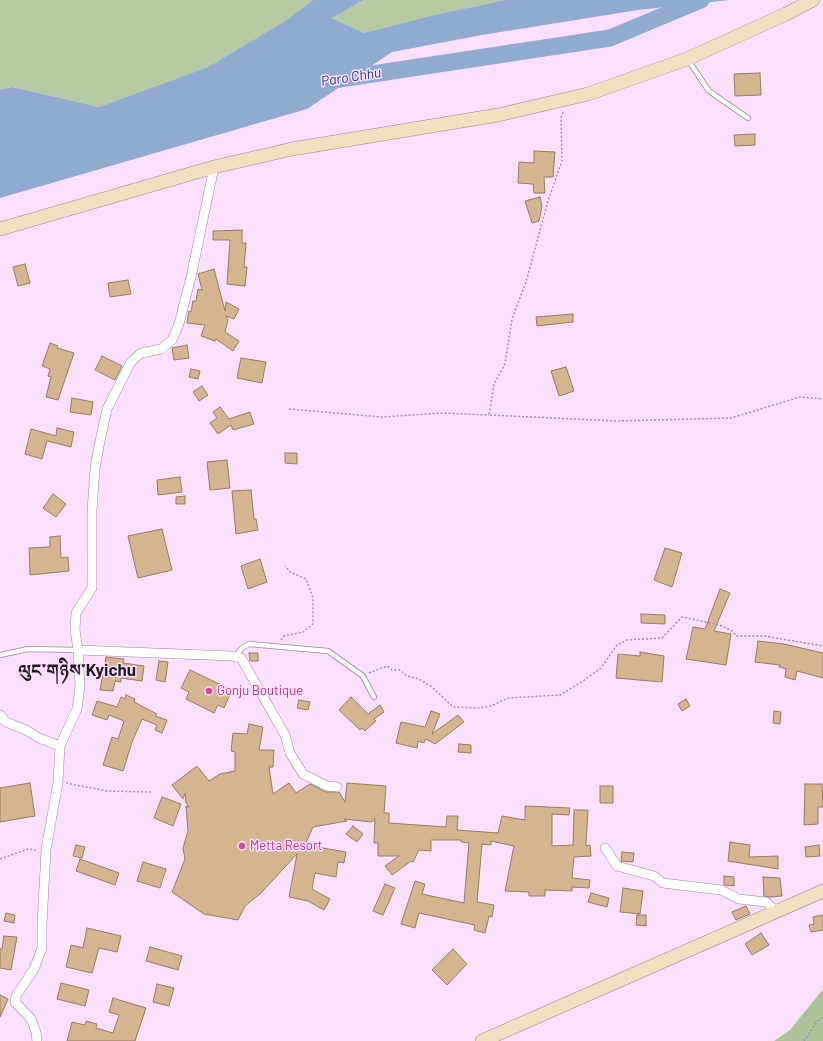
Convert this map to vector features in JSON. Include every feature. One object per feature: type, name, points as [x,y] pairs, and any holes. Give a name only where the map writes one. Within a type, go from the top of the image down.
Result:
[{"type":"street","points":[[0,229],[214,167],[292,149],[498,116],[537,105],[568,99],[623,82],[687,59],[786,14],[813,0]]},
{"type":"street","points":[[36,1041],[36,1032],[31,1019],[15,1002],[16,996],[34,969],[42,948],[46,850],[58,782],[60,746],[77,709],[80,686],[78,650],[75,630],[76,612],[92,588],[92,511],[95,468],[107,409],[131,362],[141,353],[161,349],[172,340],[180,324],[214,167]]},
{"type":"street","points":[[78,650],[234,656],[241,658],[285,735],[290,753],[303,774],[327,786],[337,787]]},
{"type":"street","points":[[0,715],[6,722],[26,730],[39,738],[60,746]]},
{"type":"street","points":[[605,848],[617,866],[654,876],[663,883],[721,890],[739,899],[766,902],[777,912]]},
{"type":"street","points":[[482,1041],[823,891]]},
{"type":"lane","points":[[687,59],[709,91],[748,118]]},
{"type":"lane","points":[[234,656],[242,648],[249,644],[328,651],[363,676],[374,697]]},
{"type":"lane","points":[[0,655],[34,649],[78,650]]},
{"type":"path","points":[[489,414],[494,384],[505,364],[512,319],[526,282],[548,201],[562,160],[561,118],[568,99]]},
{"type":"path","points":[[289,409],[382,417],[441,412],[617,421],[731,418],[800,397],[823,399]]},
{"type":"path","points":[[273,646],[284,636],[303,632],[313,624],[313,598],[306,578],[290,572],[285,566]]},
{"type":"path","points":[[363,676],[387,666],[392,670],[400,670],[407,676],[418,679],[432,687],[453,707],[480,708],[490,706],[508,698],[560,695],[601,668],[617,645],[627,640],[662,638],[682,617],[720,625],[732,631],[736,636],[764,636],[823,646]]},
{"type":"path","points":[[58,782],[107,791],[152,792]]},
{"type":"path","points":[[0,859],[28,849],[46,850]]},
{"type":"path","points":[[804,1041],[816,1023],[823,1017]]},
{"type":"green space","points":[[0,0],[313,0],[285,21],[208,67],[99,107],[12,87],[0,90]]},
{"type":"green space","points":[[364,0],[505,0],[434,15],[364,33],[330,18]]},
{"type":"green space","points":[[823,989],[823,1041],[774,1041],[790,1030]]},
{"type":"water","points":[[313,0],[364,0],[331,18],[364,33],[434,15],[505,0],[730,0],[638,10],[482,35],[392,52],[307,109],[0,198],[0,90],[12,87],[99,107],[208,67],[285,21]]},
{"type":"building","points":[[760,73],[761,95],[735,96],[734,74]]},
{"type":"building","points":[[755,134],[755,145],[735,146],[734,135]]},
{"type":"building","points":[[534,151],[555,152],[553,177],[544,177],[545,193],[534,193],[533,184],[518,183],[519,162],[534,163]]},
{"type":"building","points":[[540,197],[542,206],[539,221],[532,223],[525,201]]},
{"type":"building","points":[[242,230],[242,243],[246,243],[244,267],[247,267],[245,286],[227,284],[230,240],[213,240],[213,231]]},
{"type":"building","points":[[25,264],[30,283],[18,286],[13,267]]},
{"type":"building","points":[[214,269],[225,311],[226,302],[239,309],[234,319],[226,316],[228,320],[225,332],[239,341],[233,351],[216,339],[215,341],[201,336],[205,325],[187,323],[189,311],[191,312],[193,301],[196,301],[198,289],[202,290],[198,274]]},
{"type":"building","points":[[128,280],[131,294],[110,297],[108,283]]},
{"type":"building","points":[[573,314],[573,322],[537,326],[536,317]]},
{"type":"building","points":[[50,343],[58,346],[57,348],[74,353],[58,400],[46,397],[51,377],[48,376],[50,369],[42,366]]},
{"type":"building","points":[[187,345],[189,358],[174,360],[172,348]]},
{"type":"building","points":[[102,356],[122,366],[115,380],[95,370]]},
{"type":"building","points":[[241,358],[266,362],[262,383],[237,378]]},
{"type":"building","points":[[566,367],[574,391],[559,396],[551,371]]},
{"type":"building","points":[[191,369],[200,371],[198,379],[189,377]]},
{"type":"building","points":[[202,386],[208,395],[199,401],[193,392]]},
{"type":"building","points":[[72,398],[93,402],[91,415],[70,412]]},
{"type":"building","points":[[220,407],[229,419],[250,412],[254,424],[233,430],[231,425],[218,434],[210,423],[217,418],[213,412]]},
{"type":"building","points":[[57,428],[74,432],[71,447],[47,441],[42,459],[25,454],[31,429],[56,436]]},
{"type":"building","points":[[285,453],[297,453],[297,464],[285,463]]},
{"type":"building","points":[[227,460],[230,488],[210,490],[207,462]]},
{"type":"building","points":[[180,477],[182,492],[158,495],[157,480]]},
{"type":"building","points":[[251,490],[254,519],[256,519],[258,530],[236,534],[232,491]]},
{"type":"building","points":[[53,494],[66,504],[56,517],[43,508]]},
{"type":"building","points":[[185,496],[185,504],[176,504],[176,497]]},
{"type":"building","points":[[162,529],[172,570],[138,578],[128,536]]},
{"type":"building","points":[[60,536],[61,558],[68,557],[69,571],[30,575],[29,548],[50,547],[50,537]]},
{"type":"building","points":[[665,548],[682,553],[672,587],[654,580]]},
{"type":"building","points":[[260,559],[267,582],[248,589],[241,566]]},
{"type":"building","points":[[720,589],[730,593],[714,631],[731,634],[726,665],[686,659],[693,627],[705,629]]},
{"type":"building","points":[[641,614],[665,615],[665,624],[641,623]]},
{"type":"building","points":[[758,641],[784,644],[823,653],[823,678],[797,671],[795,680],[785,677],[786,669],[779,667],[780,665],[755,662]]},
{"type":"building","points":[[640,652],[664,656],[662,682],[616,678],[618,654],[640,656]]},
{"type":"building","points":[[249,653],[258,653],[258,661],[250,661]]},
{"type":"building","points":[[106,657],[124,659],[123,663],[144,666],[142,681],[121,678],[121,682],[115,681],[113,691],[100,690]]},
{"type":"building","points":[[159,661],[168,662],[165,682],[156,680]]},
{"type":"building","points":[[190,670],[232,690],[224,708],[218,705],[214,713],[186,699],[189,692],[181,688]]},
{"type":"building","points":[[126,695],[135,699],[134,702],[157,714],[155,716],[167,720],[162,733],[155,730],[157,725],[142,719],[132,742],[123,771],[103,765],[112,737],[118,739],[124,721],[109,715],[107,720],[92,715],[97,701],[117,707],[121,697],[125,699]]},
{"type":"building","points":[[351,697],[368,714],[380,705],[384,712],[374,719],[376,721],[365,731],[362,728],[360,730],[339,710]]},
{"type":"building","points":[[686,699],[690,706],[682,711],[678,704]]},
{"type":"building","points":[[299,700],[310,702],[308,710],[297,708]]},
{"type":"building","points":[[431,711],[440,714],[432,734],[458,715],[464,722],[435,744],[426,739],[424,743],[418,741],[417,748],[396,743],[401,722],[425,727]]},
{"type":"building","points":[[774,711],[781,712],[780,724],[773,723]]},
{"type":"building","points":[[249,724],[263,727],[259,750],[274,750],[273,767],[269,767],[273,794],[289,783],[296,793],[310,784],[326,792],[339,792],[345,802],[347,783],[386,786],[384,813],[389,813],[389,823],[446,827],[447,816],[458,816],[457,830],[498,833],[502,816],[525,820],[525,806],[570,808],[569,815],[552,814],[552,846],[573,845],[574,810],[588,810],[586,846],[590,845],[591,856],[574,857],[572,878],[590,880],[589,888],[572,887],[572,891],[545,890],[545,896],[529,896],[529,892],[505,891],[514,846],[491,841],[491,845],[482,844],[477,902],[494,905],[492,917],[489,916],[485,933],[474,930],[475,925],[419,913],[415,928],[401,924],[415,881],[425,884],[422,894],[464,903],[469,843],[461,842],[461,840],[431,840],[431,851],[419,850],[413,862],[411,861],[392,875],[385,866],[399,856],[378,856],[378,843],[374,843],[375,818],[372,822],[344,819],[347,821],[313,827],[305,845],[346,852],[344,863],[338,862],[336,877],[315,873],[312,889],[330,899],[324,910],[308,901],[289,897],[297,854],[260,894],[245,906],[238,920],[204,914],[172,892],[185,859],[183,848],[188,831],[186,806],[189,807],[186,803],[185,793],[183,799],[172,785],[197,766],[209,781],[220,774],[235,771],[235,752],[231,751],[233,733],[247,734]]},
{"type":"building","points":[[459,744],[471,745],[471,753],[458,752]]},
{"type":"building","points":[[30,783],[35,816],[0,822],[0,788]]},
{"type":"building","points":[[805,784],[822,784],[823,807],[818,807],[818,824],[804,825]]},
{"type":"building","points":[[600,786],[613,786],[613,803],[600,803]]},
{"type":"building","points":[[162,797],[181,804],[173,826],[154,818]]},
{"type":"building","points":[[353,826],[363,834],[357,842],[346,834]]},
{"type":"building","points":[[730,842],[750,845],[749,857],[778,856],[778,869],[728,861]]},
{"type":"building","points":[[76,845],[85,847],[82,858],[73,856]]},
{"type":"building","points":[[819,845],[820,856],[806,857],[805,847]]},
{"type":"building","points":[[622,852],[634,853],[633,862],[621,861]]},
{"type":"building","points":[[80,859],[119,873],[115,885],[76,871]]},
{"type":"building","points":[[143,862],[166,869],[160,888],[137,881]]},
{"type":"building","points":[[724,876],[734,877],[734,886],[724,885]]},
{"type":"building","points":[[763,877],[780,878],[782,896],[764,896]]},
{"type":"building","points":[[385,884],[395,888],[383,915],[373,911]]},
{"type":"building","points":[[623,888],[643,891],[640,914],[620,912]]},
{"type":"building","points":[[591,893],[609,898],[607,907],[588,902]]},
{"type":"building","points":[[746,906],[750,914],[736,920],[732,912]]},
{"type":"building","points":[[6,913],[15,915],[14,923],[4,921]]},
{"type":"building","points":[[637,915],[646,915],[646,926],[636,925]]},
{"type":"building","points":[[823,915],[823,930],[811,932],[809,925],[814,924],[813,917]]},
{"type":"building","points":[[87,928],[121,936],[117,952],[99,948],[92,973],[66,967],[71,945],[83,948]]},
{"type":"building","points":[[761,933],[769,945],[752,955],[745,944]]},
{"type":"building","points":[[4,936],[17,937],[11,970],[0,968],[0,949],[2,949]]},
{"type":"building","points":[[150,947],[182,956],[178,970],[146,961]]},
{"type":"building","points":[[453,949],[467,964],[447,985],[432,970]]},
{"type":"building","points":[[61,983],[89,990],[85,1006],[57,999]]},
{"type":"building","points":[[157,984],[174,988],[169,1006],[153,1002]]},
{"type":"building","points":[[0,995],[8,999],[0,1017]]},
{"type":"building","points":[[113,998],[146,1008],[135,1041],[67,1041],[72,1022],[85,1025],[86,1021],[97,1024],[96,1028],[113,1033],[119,1015],[109,1012]]},
{"type":"waterway","name":"Paro Chhu","points":[[333,80],[610,38],[701,0]]},
{"type":"place","name":"Gonju Boutique","points":[[209,691]]},
{"type":"place","name":"Metta Resort","points":[[242,846]]},
{"type":"district","name":"ལུང་གཉིས་Kyichu","points":[[77,670]]}]
